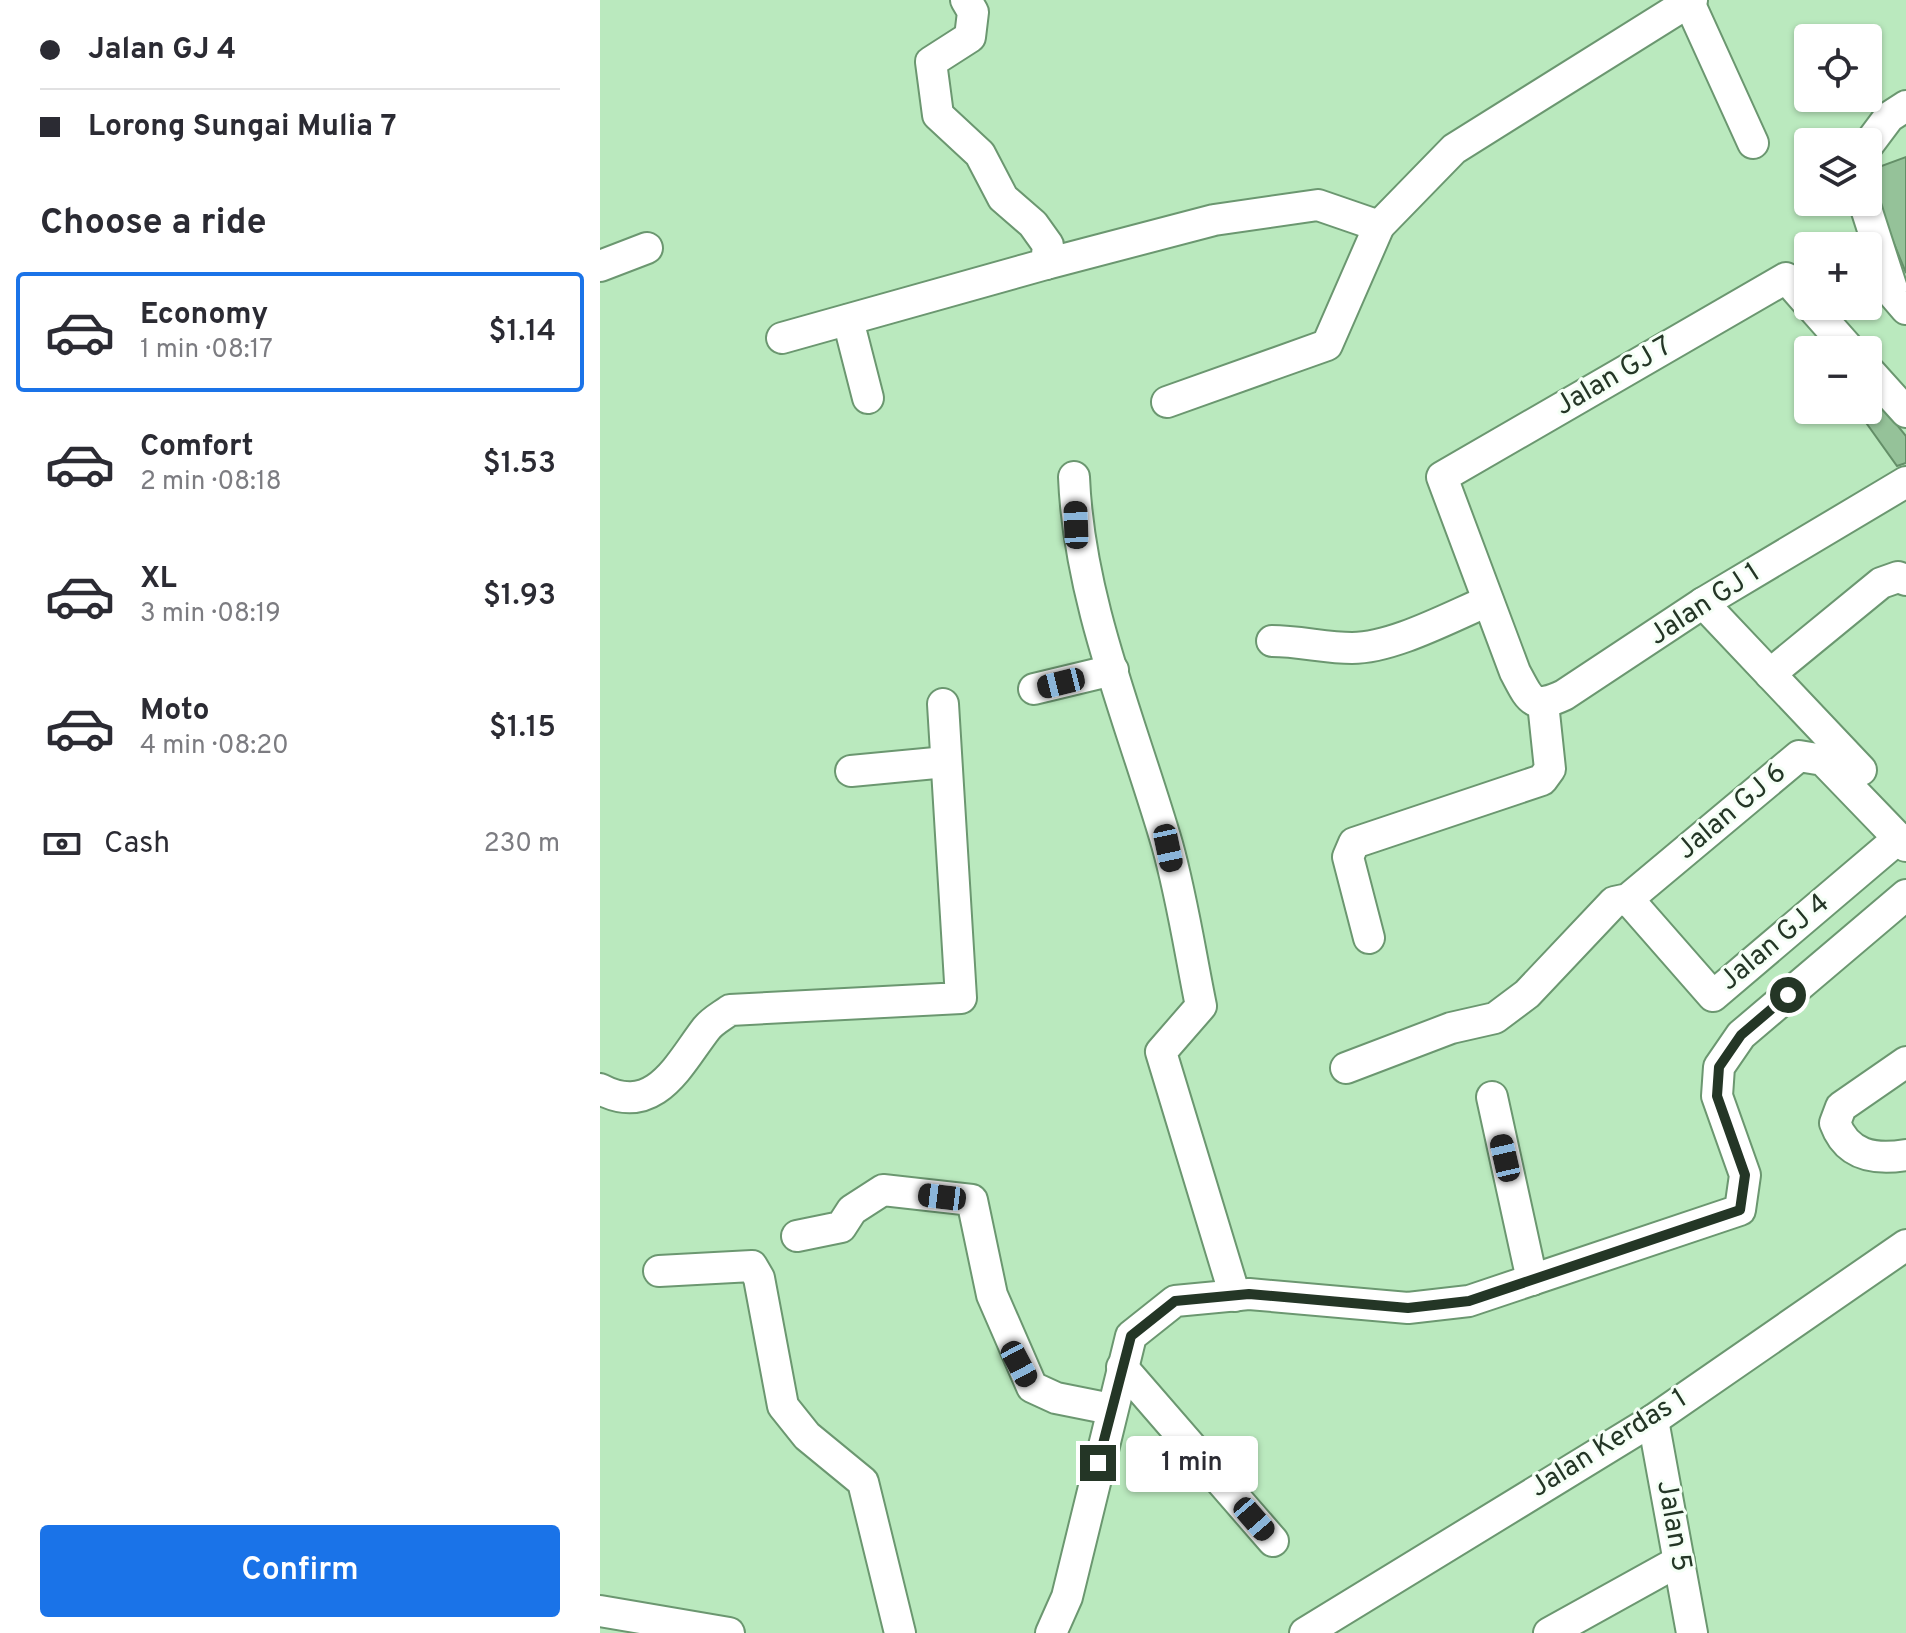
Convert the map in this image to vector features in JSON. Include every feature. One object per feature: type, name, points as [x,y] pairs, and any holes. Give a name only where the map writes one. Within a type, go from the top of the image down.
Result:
[{"type":"street","points":[[966,0],[973,12],[970,37],[931,62],[938,115],[980,154],[1003,198],[1033,224],[1048,245],[1046,264]]},
{"type":"street","points":[[1167,402],[1327,345],[1379,226],[1454,149],[1690,1],[1753,143]]},
{"type":"street","points":[[1881,128],[1889,117],[1906,106]]},
{"type":"street","points":[[782,338],[1214,220],[1318,205],[1379,226]]},
{"type":"street","points":[[1869,216],[1894,295],[1906,309]]},
{"type":"street","points":[[600,266],[647,248]]},
{"type":"street","name":"Jalan GJ 7","points":[[1488,601],[1442,477],[1786,278],[1794,287]]},
{"type":"street","points":[[848,320],[868,398]]},
{"type":"street","points":[[1824,320],[1838,336]]},
{"type":"street","points":[[1882,385],[1906,412]]},
{"type":"street","points":[[1074,477],[1076,525],[1113,670],[1168,848],[1201,1006],[1161,1052],[1235,1296]]},
{"type":"street","name":"Jalan GJ 1","points":[[1543,703],[1616,664],[1703,603],[1906,482]]},
{"type":"street","points":[[1770,674],[1881,583],[1898,577],[1906,580]]},
{"type":"street","points":[[1272,641],[1311,641],[1354,648],[1393,640],[1488,601],[1515,672],[1530,699],[1543,703],[1550,769],[1542,780],[1354,843],[1348,857],[1369,938]]},
{"type":"street","points":[[1703,603],[1770,674],[1904,834]]},
{"type":"street","points":[[1034,689],[1113,670]]},
{"type":"street","points":[[600,1089],[626,1096],[656,1091],[675,1075],[708,1026],[730,1010],[961,998],[943,704]]},
{"type":"street","name":"Jalan GJ 6","points":[[1346,1068],[1451,1028],[1495,1018],[1527,994],[1614,902],[1628,899],[1799,756],[1823,760],[1904,834]]},
{"type":"street","points":[[851,771],[946,762]]},
{"type":"street","name":"Jalan GJ 4","points":[[1628,899],[1713,996],[1904,834]]},
{"type":"street","name":"Jalan GJ 4","points":[[1051,1633],[1067,1597],[1131,1336],[1175,1301],[1235,1296],[1408,1308],[1469,1301],[1740,1210],[1745,1175],[1717,1096],[1719,1067],[1741,1035],[1906,895]]},
{"type":"street","points":[[1906,1062],[1841,1107],[1835,1123],[1840,1139],[1857,1153],[1882,1159],[1906,1155]]},
{"type":"street","points":[[1492,1097],[1532,1280]]},
{"type":"street","points":[[797,1236],[841,1227],[852,1210],[883,1190],[972,1200],[992,1295],[1032,1387],[1056,1398],[1111,1409]]},
{"type":"street","name":"Jalan Kerdas 1","points":[[1305,1633],[1653,1420],[1906,1245]]},
{"type":"street","points":[[659,1271],[752,1266],[759,1278],[783,1406],[807,1436],[863,1482],[900,1633]]},
{"type":"street","points":[[1122,1367],[1273,1541]]},
{"type":"street","name":"Jalan 5","points":[[1653,1420],[1692,1633]]},
{"type":"street","points":[[1549,1633],[1679,1561]]},
{"type":"street","points":[[600,1611],[729,1633]]},
{"type":"building","points":[[1906,157],[1906,273],[1882,214],[1882,166]]},
{"type":"building","points":[[1882,406],[1906,436],[1906,463],[1897,466],[1867,424],[1882,424]]},
{"type":"route","points":[[1098,1463],[1131,1336],[1175,1301],[1249,1294],[1408,1308],[1469,1301],[1740,1210],[1745,1175],[1717,1096],[1719,1067],[1741,1035],[1788,995]]}]
